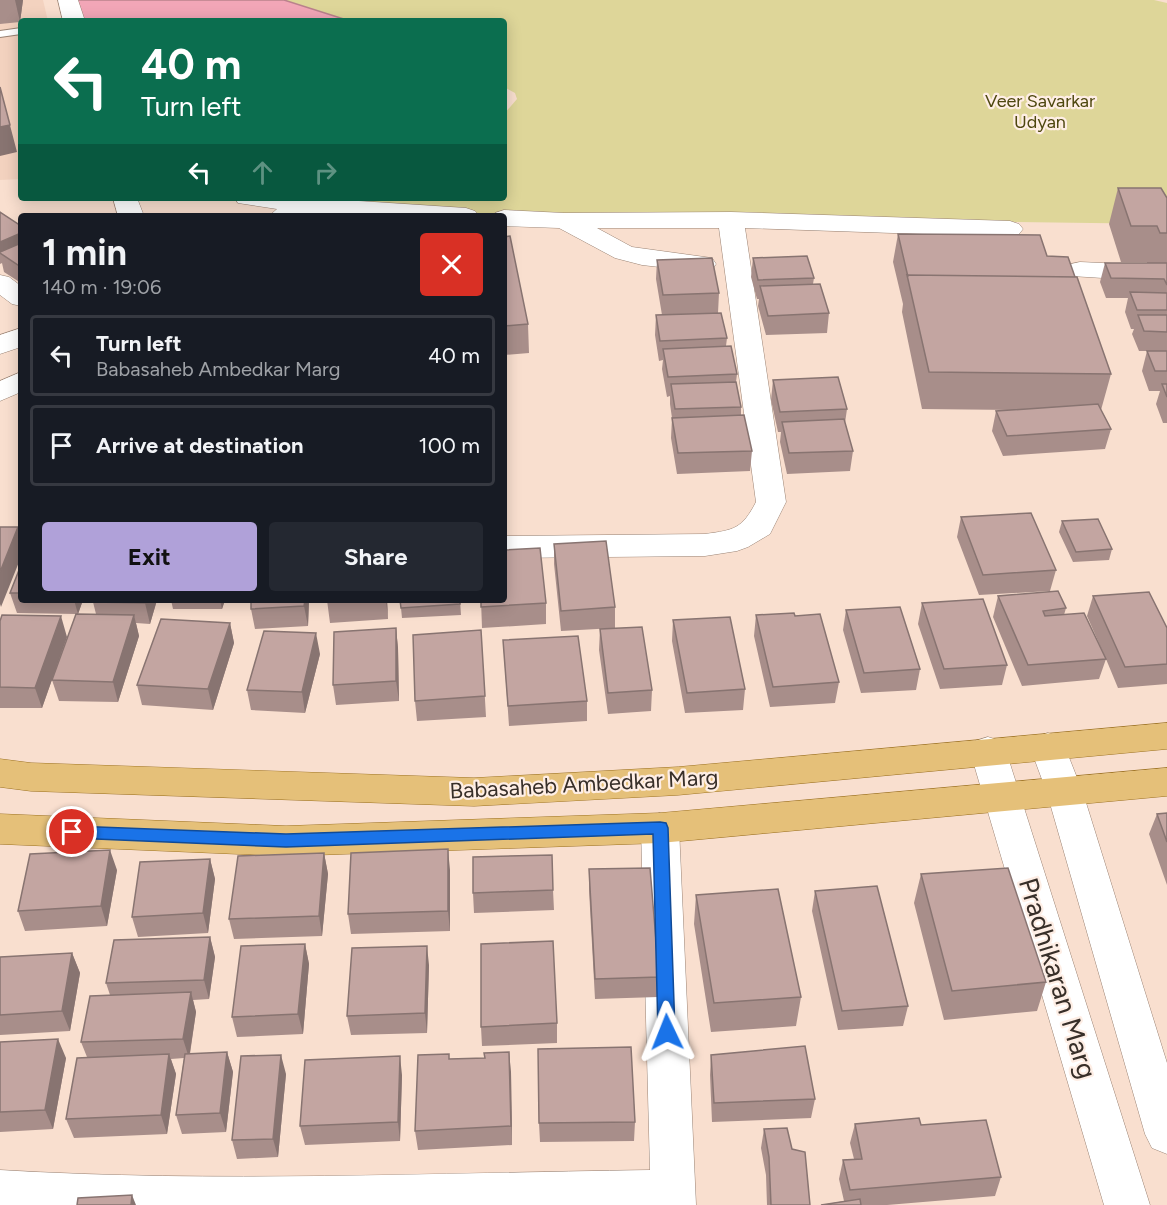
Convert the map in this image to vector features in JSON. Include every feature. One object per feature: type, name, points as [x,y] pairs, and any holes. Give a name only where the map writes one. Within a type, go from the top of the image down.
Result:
[{"type":"main road","name":"Babasaheb Ambedkar Marg","points":[[0,773],[31,777],[474,792],[678,781],[1167,736]]},
{"type":"main road","name":"Babasaheb Ambedkar Marg","points":[[0,829],[286,841],[660,828],[1167,782]]},
{"type":"street","points":[[68,0],[73,18]]},
{"type":"street","points":[[273,201],[352,213]]},
{"type":"street","points":[[289,213],[308,205]]},
{"type":"street","points":[[507,218],[564,221],[731,220],[1010,229]]},
{"type":"street","points":[[507,547],[705,545],[737,540],[759,527],[771,502],[731,220]]},
{"type":"street","points":[[564,221],[624,253],[660,260],[737,268]]},
{"type":"street","points":[[1080,270],[1167,274]]},
{"type":"street","points":[[0,283],[18,296]]},
{"type":"street","points":[[0,346],[18,337]]},
{"type":"street","points":[[0,392],[18,383]]},
{"type":"street","points":[[0,403],[18,404]]},
{"type":"street","points":[[1048,747],[1065,793],[1167,1134]]},
{"type":"street","name":"Pradhikaran Marg","points":[[988,752],[1127,1205]]},
{"type":"street","points":[[0,1191],[224,1201],[672,1198],[660,828]]},
{"type":"lane","points":[[0,34],[18,31]]},
{"type":"shaded area","points":[[0,0],[43,0],[47,18],[18,18],[18,179],[0,180]]},
{"type":"shaded area","points":[[71,0],[284,0],[341,18],[76,18]]},
{"type":"green space","name":"Veer Savarkar Udyan","points":[[284,0],[1154,0],[1167,3],[1167,224],[563,216],[354,209],[286,201],[507,201],[507,111],[517,99],[515,93],[507,89],[507,18],[341,18]]},
{"type":"building","points":[[0,87],[10,125],[0,127]]},
{"type":"building","points":[[1118,188],[1161,188],[1167,198],[1167,233],[1160,233],[1157,226],[1131,226]]},
{"type":"building","points":[[0,212],[18,224],[18,234],[0,242]]},
{"type":"building","points":[[898,234],[1040,235],[1047,256],[1068,257],[1075,277],[908,275]]},
{"type":"building","points":[[507,236],[510,236],[528,324],[507,326]]},
{"type":"building","points":[[18,244],[18,265],[0,253]]},
{"type":"building","points":[[807,256],[814,278],[758,280],[753,258]]},
{"type":"building","points":[[712,258],[719,293],[663,295],[657,260]]},
{"type":"building","points":[[1105,263],[1167,263],[1167,285],[1164,279],[1111,278]]},
{"type":"building","points":[[907,275],[1077,277],[1111,374],[929,372]]},
{"type":"building","points":[[820,284],[829,313],[768,316],[760,286]]},
{"type":"building","points":[[1130,292],[1167,293],[1167,310],[1137,310]]},
{"type":"building","points":[[721,313],[727,338],[660,341],[656,315]]},
{"type":"building","points":[[1138,315],[1167,315],[1167,332],[1144,331]]},
{"type":"building","points":[[731,346],[737,374],[668,377],[663,349]]},
{"type":"building","points":[[1147,351],[1167,351],[1167,371],[1155,371]]},
{"type":"building","points":[[838,377],[847,409],[780,412],[773,380]]},
{"type":"building","points":[[736,382],[741,407],[675,409],[671,384]]},
{"type":"building","points":[[1162,384],[1167,384],[1167,397]]},
{"type":"building","points":[[1098,404],[1111,429],[1007,436],[996,411]]},
{"type":"building","points":[[744,415],[752,451],[678,453],[672,418]]},
{"type":"building","points":[[844,419],[853,451],[789,453],[782,422]]},
{"type":"building","points":[[1031,513],[1056,570],[983,575],[961,517]]},
{"type":"building","points":[[1098,519],[1112,549],[1076,552],[1062,521]]},
{"type":"building","points":[[0,527],[18,527],[0,572]]},
{"type":"building","points":[[606,541],[615,607],[561,611],[554,544]]},
{"type":"building","points":[[540,548],[546,603],[481,607],[481,603],[507,603],[507,550]]},
{"type":"building","points":[[18,573],[18,593],[10,593]]},
{"type":"building","points":[[1058,591],[1066,608],[1043,611],[1045,616],[1084,613],[1106,659],[1028,665],[998,596]]},
{"type":"building","points":[[1149,592],[1167,628],[1167,664],[1125,667],[1093,596]]},
{"type":"building","points":[[983,599],[1007,665],[944,669],[922,603]]},
{"type":"building","points":[[251,603],[304,603],[304,606],[251,609]]},
{"type":"building","points":[[400,603],[460,603],[460,604],[401,608]]},
{"type":"building","points":[[900,607],[920,669],[864,673],[846,610]]},
{"type":"building","points":[[794,613],[795,616],[820,614],[839,682],[773,687],[756,615]]},
{"type":"building","points":[[76,614],[134,615],[113,682],[52,680]]},
{"type":"building","points":[[2,615],[61,616],[35,688],[0,687],[0,621]]},
{"type":"building","points":[[730,617],[745,689],[687,693],[673,620]]},
{"type":"building","points":[[161,619],[230,623],[208,689],[137,685]]},
{"type":"building","points":[[642,627],[652,690],[608,693],[600,629]]},
{"type":"building","points":[[396,628],[396,681],[333,685],[334,632]]},
{"type":"building","points":[[481,630],[485,696],[415,701],[413,635]]},
{"type":"building","points":[[264,631],[316,633],[302,692],[247,690]]},
{"type":"building","points":[[578,636],[587,701],[508,706],[503,640]]},
{"type":"building","points":[[1167,813],[1167,842],[1157,814]]},
{"type":"building","points":[[448,849],[448,911],[348,914],[351,853]]},
{"type":"building","points":[[110,850],[101,906],[18,911],[30,854]]},
{"type":"building","points":[[324,853],[319,916],[229,919],[238,856]]},
{"type":"building","points":[[552,855],[553,890],[473,893],[473,857]]},
{"type":"building","points":[[210,859],[203,913],[132,917],[140,862]]},
{"type":"building","points":[[650,868],[659,977],[595,979],[589,869]]},
{"type":"building","points":[[1008,868],[1046,982],[952,991],[921,874]]},
{"type":"building","points":[[877,886],[908,1006],[842,1011],[815,891]]},
{"type":"building","points":[[778,889],[801,997],[714,1003],[696,895]]},
{"type":"building","points":[[210,937],[204,980],[106,983],[114,940]]},
{"type":"building","points":[[553,941],[557,1023],[481,1027],[481,944]]},
{"type":"building","points":[[305,944],[298,1014],[232,1017],[241,946]]},
{"type":"building","points":[[427,946],[425,1013],[347,1016],[352,948]]},
{"type":"building","points":[[72,953],[62,1011],[0,1015],[0,957]]},
{"type":"building","points":[[191,992],[183,1039],[81,1042],[90,996]]},
{"type":"building","points":[[58,1039],[45,1110],[0,1112],[0,1042]]},
{"type":"building","points":[[805,1046],[815,1099],[714,1103],[711,1055]]},
{"type":"building","points":[[631,1047],[635,1122],[539,1123],[538,1049]]},
{"type":"building","points":[[227,1052],[220,1113],[176,1115],[185,1054]]},
{"type":"building","points":[[509,1052],[511,1126],[415,1131],[418,1055],[449,1054],[449,1059],[485,1058],[484,1053]]},
{"type":"building","points":[[169,1054],[161,1115],[66,1119],[77,1058]]},
{"type":"building","points":[[281,1055],[273,1139],[232,1140],[241,1056]]},
{"type":"building","points":[[400,1056],[398,1122],[300,1126],[305,1060]]},
{"type":"building","points":[[919,1118],[921,1125],[986,1120],[1001,1177],[850,1190],[843,1160],[862,1159],[855,1124]]},
{"type":"building","points":[[787,1128],[792,1149],[805,1152],[810,1205],[771,1205],[769,1157],[764,1129]]},
{"type":"building","points":[[132,1195],[131,1205],[77,1205],[78,1198]]},
{"type":"building","points":[[860,1199],[861,1205],[821,1205]]},
{"type":"route","points":[[72,832],[286,841],[660,828],[667,1032]]}]
